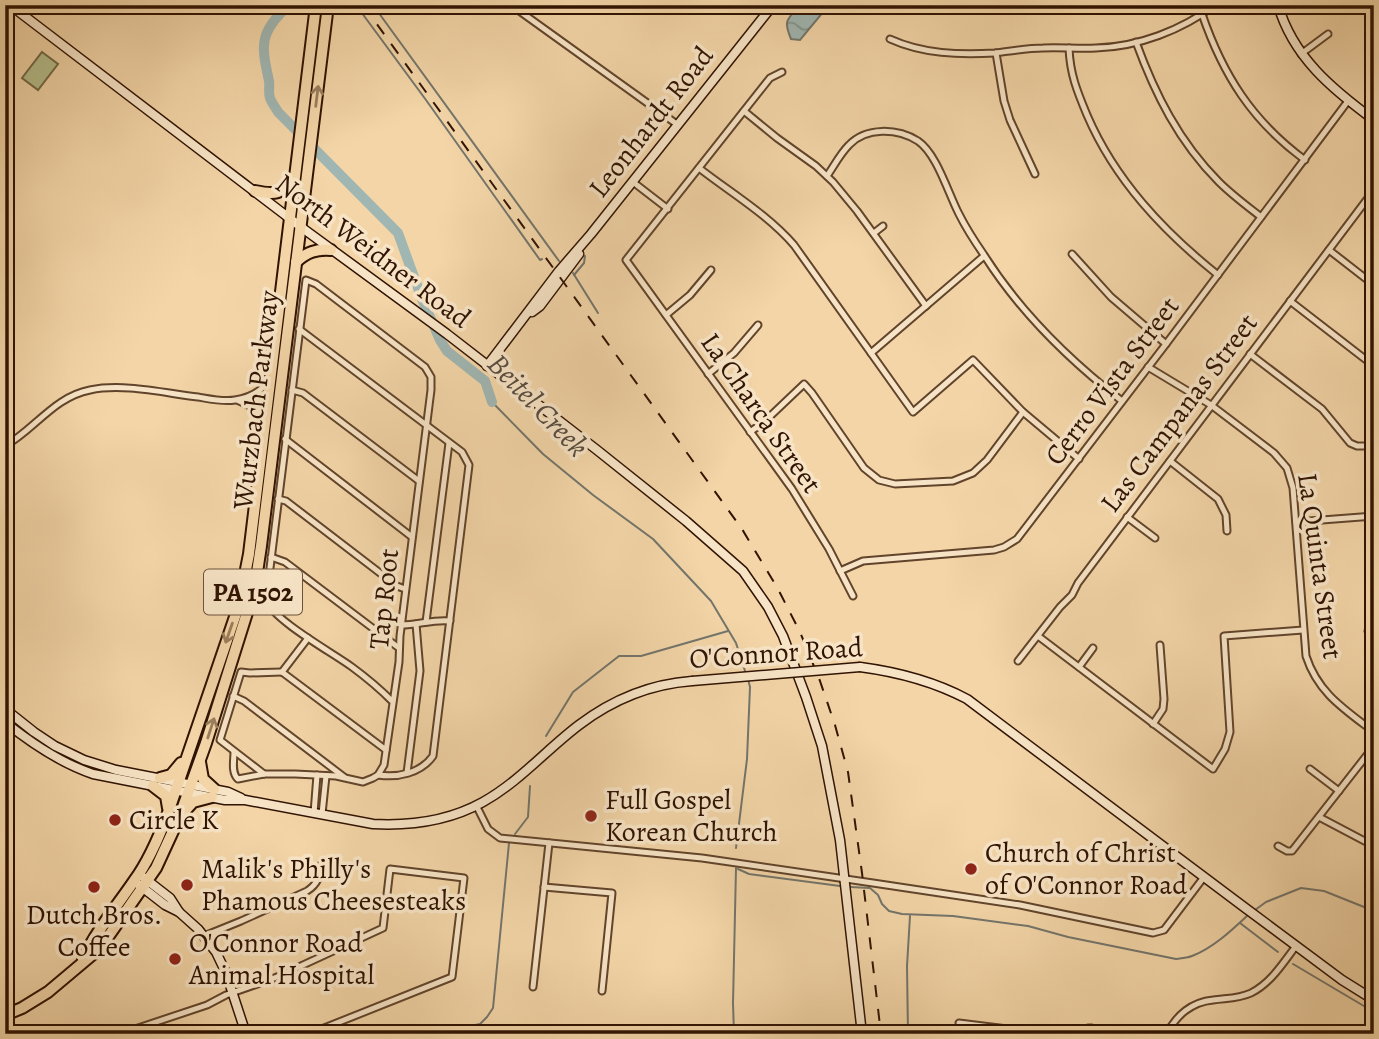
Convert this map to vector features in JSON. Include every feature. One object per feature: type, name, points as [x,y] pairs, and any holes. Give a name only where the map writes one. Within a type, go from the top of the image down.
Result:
[{"type":"highway","name":"Wurzbach Parkway","points":[[177,786],[241,594],[249,554],[316,5]]},
{"type":"highway","name":"Wurzbach Parkway","points":[[189,788],[238,645],[256,579],[328,5]]},
{"type":"highway","points":[[255,191],[278,192],[287,187],[295,175]]},
{"type":"highway","points":[[296,262],[310,252],[331,250]]},
{"type":"highway","points":[[174,816],[157,782],[171,775],[187,755]]},
{"type":"highway","points":[[174,816],[193,802],[213,793],[203,779],[200,762]]},
{"type":"highway","points":[[5,1015],[48,992],[81,964],[94,939],[165,850],[174,816],[177,786]]},
{"type":"highway","points":[[174,816],[189,788]]},
{"type":"street","name":"North Weidner Road","points":[[10,5],[331,250],[447,334],[656,496],[738,566],[752,582],[787,646],[822,746],[840,840],[862,1034]]},
{"type":"street","points":[[511,5],[678,125]]},
{"type":"street","name":"Leonhardt Road","points":[[487,366],[557,273],[773,5]]},
{"type":"street","points":[[890,39],[928,52],[1099,48],[1164,34],[1215,5]]},
{"type":"street","points":[[1278,5],[1283,22],[1301,54],[1320,76],[1374,120]]},
{"type":"street","points":[[1202,14],[1220,60],[1247,104],[1275,136],[1305,160]]},
{"type":"street","points":[[1301,54],[1328,34]]},
{"type":"street","points":[[1136,42],[1156,93],[1183,139],[1220,183],[1261,217]]},
{"type":"street","points":[[1069,48],[1075,85],[1095,132],[1110,158],[1134,194],[1154,217],[1189,252],[1218,275]]},
{"type":"street","points":[[996,52],[1010,120],[1035,174]]},
{"type":"street","points":[[632,182],[667,209],[770,78],[782,72]]},
{"type":"street","name":"Cerro Vista Street","points":[[840,571],[863,561],[994,550],[1017,539],[1348,101]]},
{"type":"street","points":[[744,111],[827,176],[850,201],[926,306]]},
{"type":"street","points":[[827,176],[844,150],[868,133],[890,132],[916,141],[932,155],[959,216],[1023,309],[1054,342],[1122,401]]},
{"type":"street","points":[[699,168],[783,232],[913,412],[973,360],[1023,412],[1079,459]]},
{"type":"street","name":"Las Campanas Street","points":[[1018,661],[1072,595],[1127,517],[1374,190]]},
{"type":"street","points":[[1367,198],[1374,203]]},
{"type":"street","name":"La Charca Street","points":[[667,209],[626,260],[792,489],[825,541],[852,596]]},
{"type":"street","points":[[874,233],[883,226]]},
{"type":"street","points":[[1329,250],[1374,285]]},
{"type":"street","points":[[1072,254],[1111,297],[1166,344]]},
{"type":"street","points":[[871,353],[984,256]]},
{"type":"street","points":[[666,315],[690,295],[711,270]]},
{"type":"street","name":"Tap Root","points":[[299,329],[306,280],[316,284],[425,367],[431,377],[393,702],[384,765],[378,775]]},
{"type":"street","points":[[1290,301],[1374,366]]},
{"type":"street","points":[[708,374],[734,353],[758,325]]},
{"type":"street","points":[[299,329],[266,596],[269,607],[378,687],[393,702]]},
{"type":"street","points":[[234,752],[234,772],[236,778],[242,779],[264,774],[317,775],[363,782],[378,775],[396,776],[407,773],[421,768],[432,758],[469,465],[461,452],[299,329]]},
{"type":"street","points":[[1250,354],[1322,409],[1350,443],[1357,446],[1374,446]]},
{"type":"street","name":"La Quinta Street","points":[[1148,367],[1211,405],[1285,463],[1293,488],[1306,656],[1319,684],[1332,699],[1374,732]]},
{"type":"street","points":[[5,446],[30,429],[53,406],[71,396],[93,389],[115,388],[237,400],[257,394],[270,380]]},
{"type":"street","points":[[750,432],[804,384],[864,468],[879,480],[895,484],[953,481],[973,473],[987,460],[1023,412]]},
{"type":"street","points":[[292,390],[303,393],[419,481]]},
{"type":"street","points":[[237,400],[258,410],[265,420]]},
{"type":"street","points":[[285,439],[412,537]]},
{"type":"street","points":[[426,622],[449,443]]},
{"type":"street","points":[[1170,461],[1218,499],[1226,515],[1227,531]]},
{"type":"street","points":[[278,499],[286,501],[397,586],[405,589]]},
{"type":"street","points":[[1296,522],[1374,516]]},
{"type":"street","points":[[1127,517],[1155,538]]},
{"type":"street","points":[[271,557],[285,562],[399,648]]},
{"type":"street","points":[[401,625],[450,621]]},
{"type":"street","points":[[407,773],[420,671],[416,624]]},
{"type":"street","points":[[1038,636],[1213,769],[1225,749],[1230,732],[1224,636],[1303,631]]},
{"type":"street","points":[[1368,631],[1374,647]]},
{"type":"street","points":[[282,672],[308,638]]},
{"type":"street","points":[[1153,724],[1163,709],[1164,699],[1160,645]]},
{"type":"street","points":[[1079,667],[1093,648]]},
{"type":"street","name":"O'Connor Road","points":[[39,741],[84,761],[157,782],[213,793],[228,792],[245,800],[373,824],[411,824],[445,817],[476,805],[502,790],[591,716],[639,692],[673,682],[860,667],[907,674],[951,690],[967,699],[1296,946],[1374,1000]]},
{"type":"street","points":[[264,774],[220,740],[241,672],[282,672],[386,750]]},
{"type":"street","points":[[233,696],[244,701],[347,778]]},
{"type":"street","points":[[5,709],[39,741]]},
{"type":"street","points":[[5,722],[39,741]]},
{"type":"street","points":[[1278,846],[1292,851],[1374,746]]},
{"type":"street","points":[[1310,769],[1339,791]]},
{"type":"street","points":[[317,775],[318,814]]},
{"type":"street","points":[[318,814],[326,776]]},
{"type":"street","points":[[476,805],[488,829],[500,838],[702,858],[1020,905],[1153,933],[1164,930],[1203,877]]},
{"type":"street","points":[[1319,817],[1374,846]]},
{"type":"street","points":[[533,987],[549,843]]},
{"type":"street","points":[[204,936],[307,891],[318,881],[322,863]]},
{"type":"street","points":[[117,1033],[195,1009],[277,977],[383,928],[390,869],[464,878],[452,977],[309,1034]]},
{"type":"street","points":[[141,881],[164,905],[179,912],[216,952],[246,1034]]},
{"type":"street","points":[[544,887],[612,893],[602,991]]},
{"type":"street","points":[[1167,1034],[1177,1017],[1190,1007],[1212,1000],[1240,997],[1265,984],[1296,946]]},
{"type":"street","points":[[959,1023],[1049,1034]]},
{"type":"street","points":[[1080,1034],[1092,1028],[1097,1034]]},
{"type":"green space","points":[[42,52],[58,64],[38,90],[22,78]]},
{"type":"water","points":[[800,5],[829,5],[800,40],[791,39],[787,28],[788,20]]},
{"type":"waterway","name":"Beitel Creek","points":[[289,5],[272,23],[265,40],[271,101],[278,112],[398,233],[440,340],[447,351],[485,381],[492,402]]},
{"type":"waterway","points":[[356,5],[540,260],[542,259]]},
{"type":"waterway","points":[[373,5],[559,261]]},
{"type":"waterway","points":[[574,275],[584,263],[585,256]]},
{"type":"waterway","points":[[573,273],[598,313]]},
{"type":"waterway","name":"Beitel Creek","points":[[492,402],[543,454],[653,539],[711,601],[736,643],[746,674]]},
{"type":"waterway","points":[[546,736],[573,692],[619,656],[641,656],[728,631]]},
{"type":"waterway","name":"Beitel Creek","points":[[736,848],[747,759],[748,679]]},
{"type":"waterway","points":[[515,834],[528,817],[530,786]]},
{"type":"waterway","points":[[433,1034],[480,1024],[493,1008],[509,843]]},
{"type":"waterway","points":[[734,1034],[736,868]]},
{"type":"waterway","name":"Beitel Creek","points":[[738,869],[749,874],[840,886]]},
{"type":"waterway","name":"Beitel Creek","points":[[850,887],[870,888],[889,911],[902,914],[953,916],[1028,926],[1176,959],[1190,957],[1207,948],[1248,915]]},
{"type":"waterway","name":"Beitel Creek","points":[[1255,910],[1266,902],[1301,888],[1324,891],[1374,911]]},
{"type":"waterway","points":[[908,1034],[907,966],[910,916]]},
{"type":"waterway","points":[[1240,923],[1278,952]]},
{"type":"waterway","points":[[1293,964],[1374,1012]]},
{"type":"railway","points":[[363,5],[742,529],[800,632],[820,681],[848,772],[881,1034]]},
{"type":"place","name":"Full Gospel Korean Church","points":[[591,816]]},
{"type":"place","name":"Circle K","points":[[115,820]]},
{"type":"place","name":"Church of Christ of O'Connor Road","points":[[971,869]]},
{"type":"place","name":"Malik's Philly's Phamous Cheesesteaks","points":[[187,885]]},
{"type":"place","name":"Dutch Bros. Coffee","points":[[94,887]]},
{"type":"place","name":"O'Connor Road Animal Hospital","points":[[175,959]]}]
